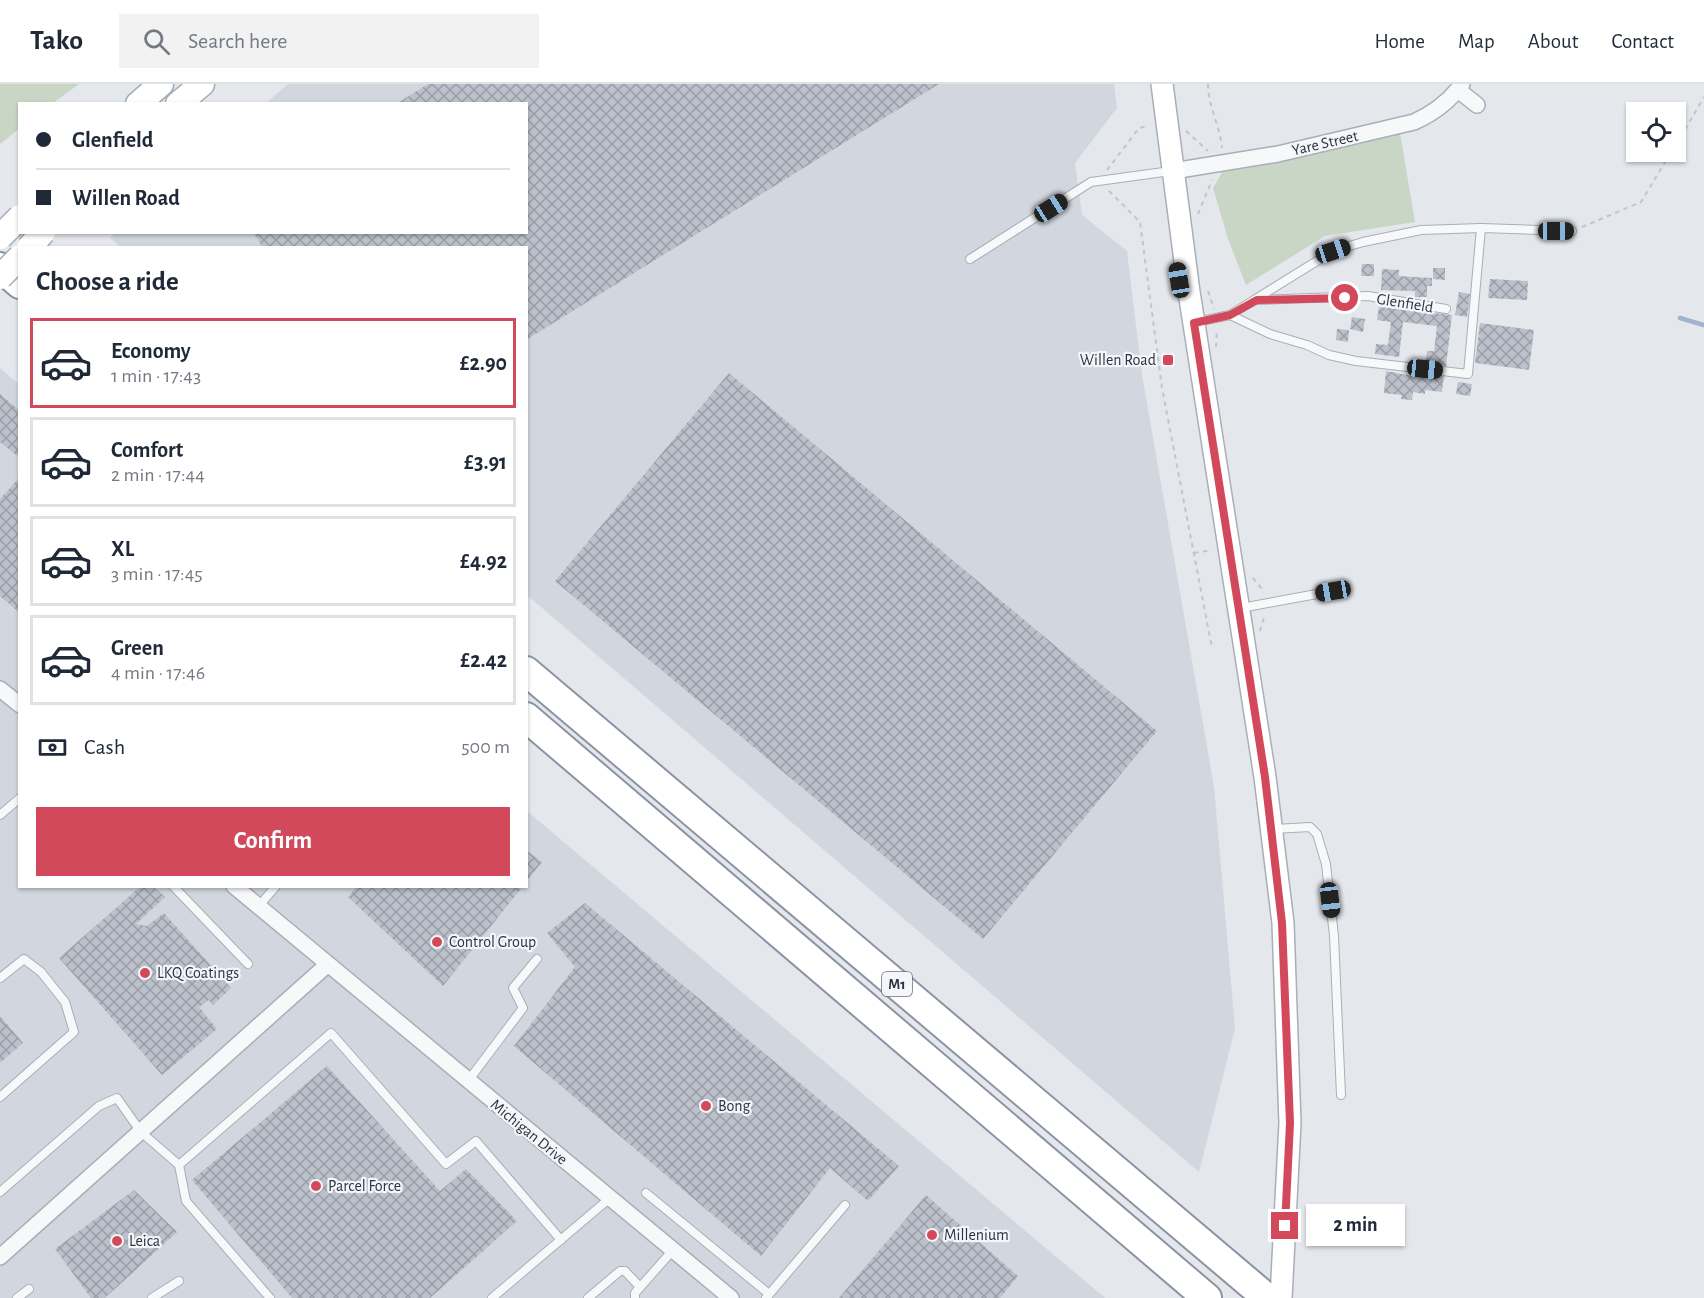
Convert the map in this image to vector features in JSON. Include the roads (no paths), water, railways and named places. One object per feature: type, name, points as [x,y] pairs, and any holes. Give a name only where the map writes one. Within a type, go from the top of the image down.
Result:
[{"type":"highway","points":[[0,222],[27,246]]},
{"type":"highway","points":[[0,267],[18,282]]},
{"type":"highway","name":"M1","points":[[528,673],[1267,1298]]},
{"type":"highway","name":"M1","points":[[528,719],[1207,1298]]},
{"type":"main road","points":[[140,102],[161,84]]},
{"type":"main road","points":[[180,102],[202,84]]},
{"type":"main road","points":[[0,237],[18,219]]},
{"type":"main road","points":[[31,246],[42,234]]},
{"type":"main road","points":[[0,276],[18,259]]},
{"type":"street","points":[[1151,84],[1156,125],[1168,171],[1194,323],[1264,833],[1282,923]]},
{"type":"street","points":[[1161,84],[1168,171],[1235,609],[1273,830],[1282,923],[1290,1123],[1281,1298]]},
{"type":"street","points":[[1460,87],[1477,105]]},
{"type":"street","name":"Yare Street","points":[[1168,171],[1278,154],[1414,122],[1434,113],[1454,96],[1460,87]]},
{"type":"street","points":[[0,688],[18,703]]},
{"type":"street","name":"Michigan Drive","points":[[236,888],[731,1298]]},
{"type":"street","points":[[0,1257],[327,965]]},
{"type":"lane","points":[[970,259],[1091,182],[1168,171]]},
{"type":"lane","points":[[1194,323],[1230,315],[1333,251],[1353,245],[1421,230],[1481,228],[1572,231]]},
{"type":"lane","points":[[1230,315],[1270,334],[1307,345],[1329,355],[1356,361],[1468,374],[1481,228]]},
{"type":"lane","name":"Glenfield","points":[[1257,300],[1368,297],[1446,309]]},
{"type":"lane","points":[[1235,609],[1333,591]]},
{"type":"lane","points":[[0,815],[18,800]]},
{"type":"lane","points":[[1273,830],[1310,827],[1317,834],[1326,864],[1334,936],[1341,1095]]},
{"type":"lane","points":[[175,888],[248,964]]},
{"type":"lane","points":[[258,907],[274,888]]},
{"type":"lane","points":[[468,1081],[523,1008],[513,988],[537,958]]},
{"type":"lane","points":[[0,978],[24,960],[33,966],[41,972],[65,1002],[74,1032],[0,1097]]},
{"type":"lane","points":[[179,1165],[331,1033],[446,1164],[476,1141],[561,1240]]},
{"type":"lane","points":[[0,1192],[99,1106],[117,1098],[141,1132],[179,1165],[186,1201],[270,1298]]},
{"type":"lane","points":[[646,1193],[768,1296],[845,1205]]},
{"type":"lane","points":[[492,1298],[610,1198]]},
{"type":"lane","points":[[635,1298],[635,1293],[672,1250]]},
{"type":"lane","points":[[588,1298],[620,1271],[625,1271],[640,1287]]},
{"type":"lane","points":[[152,1298],[179,1281]]},
{"type":"lane","points":[[17,1298],[28,1289]]},
{"type":"waterway","points":[[1680,318],[1704,325]]},
{"type":"place","name":"Willen Road","points":[[1168,360]]},
{"type":"place","name":"Control Group","points":[[437,942]]},
{"type":"place","name":"LKQ Coatings","points":[[145,973]]},
{"type":"place","name":"Bong","points":[[706,1106]]},
{"type":"place","name":"Parcel Force","points":[[316,1186]]},
{"type":"place","name":"Millenium","points":[[932,1235]]},
{"type":"place","name":"Leica","points":[[117,1241]]}]
